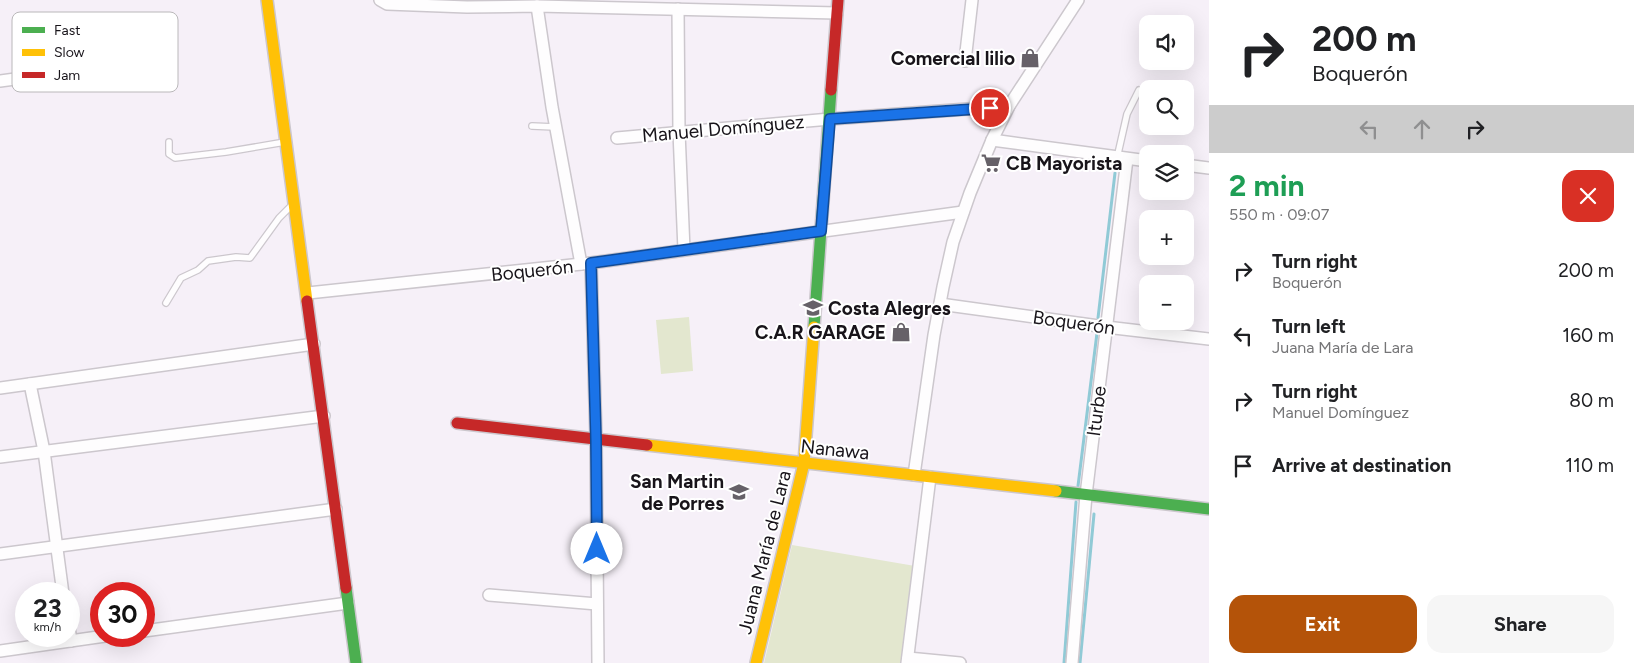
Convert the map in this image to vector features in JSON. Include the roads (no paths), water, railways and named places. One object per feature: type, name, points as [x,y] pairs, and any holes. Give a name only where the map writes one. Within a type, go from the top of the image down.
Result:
[{"type":"street","points":[[267,0],[308,293],[356,663]]},
{"type":"street","points":[[380,0],[387,4],[467,7],[537,6],[837,13]]},
{"type":"street","name":"Juana María de Lara","points":[[756,663],[804,463],[838,0]]},
{"type":"street","points":[[965,61],[972,0]]},
{"type":"street","points":[[914,476],[940,304],[953,242],[963,212],[992,140],[1009,106],[1078,0]]},
{"type":"street","points":[[537,6],[555,127],[586,264],[596,440],[598,663]]},
{"type":"street","points":[[678,9],[679,132],[684,250]]},
{"type":"street","name":"Manuel Domínguez","points":[[618,138],[830,119],[1009,106]]},
{"type":"street","points":[[992,140],[1139,160]]},
{"type":"street","name":"Iturbe","points":[[1072,663],[1086,495],[1106,327],[1122,158]]},
{"type":"street","points":[[1194,166],[1209,168]]},
{"type":"street","name":"Boquerón","points":[[308,293],[586,264],[963,212]]},
{"type":"street","name":"Boquerón","points":[[940,304],[1209,339]]},
{"type":"street","points":[[0,388],[314,344]]},
{"type":"street","points":[[30,384],[44,451],[62,582]]},
{"type":"street","points":[[0,457],[324,416]]},
{"type":"street","name":"Nanawa","points":[[457,423],[1209,509]]},
{"type":"street","points":[[930,477],[908,660],[960,663]]},
{"type":"street","points":[[0,554],[336,509]]},
{"type":"street","points":[[489,595],[597,604]]},
{"type":"street","points":[[155,629],[348,603]]},
{"type":"street","points":[[0,651],[28,647]]},
{"type":"lane","points":[[1122,158],[1127,114],[1139,92]]},
{"type":"lane","points":[[532,126],[555,127]]},
{"type":"lane","points":[[169,142],[169,154],[175,158],[226,152],[287,141]]},
{"type":"lane","points":[[166,303],[181,278],[198,270],[208,261],[236,257],[250,258],[279,218],[295,201]]},
{"type":"waterway","points":[[1098,318],[1115,173]]},
{"type":"waterway","points":[[1078,486],[1097,333]]},
{"type":"waterway","points":[[1064,663],[1076,502]]},
{"type":"waterway","points":[[1080,663],[1094,514]]},
{"type":"place","name":"Comercial lilio","points":[[1030,58]]},
{"type":"place","name":"CB Mayorista","points":[[991,163]]},
{"type":"place","name":"Costa Alegres","points":[[813,308]]},
{"type":"place","name":"C.A.R GARAGE","points":[[901,332]]},
{"type":"place","name":"San Martin de Porres","points":[[739,492]]}]
